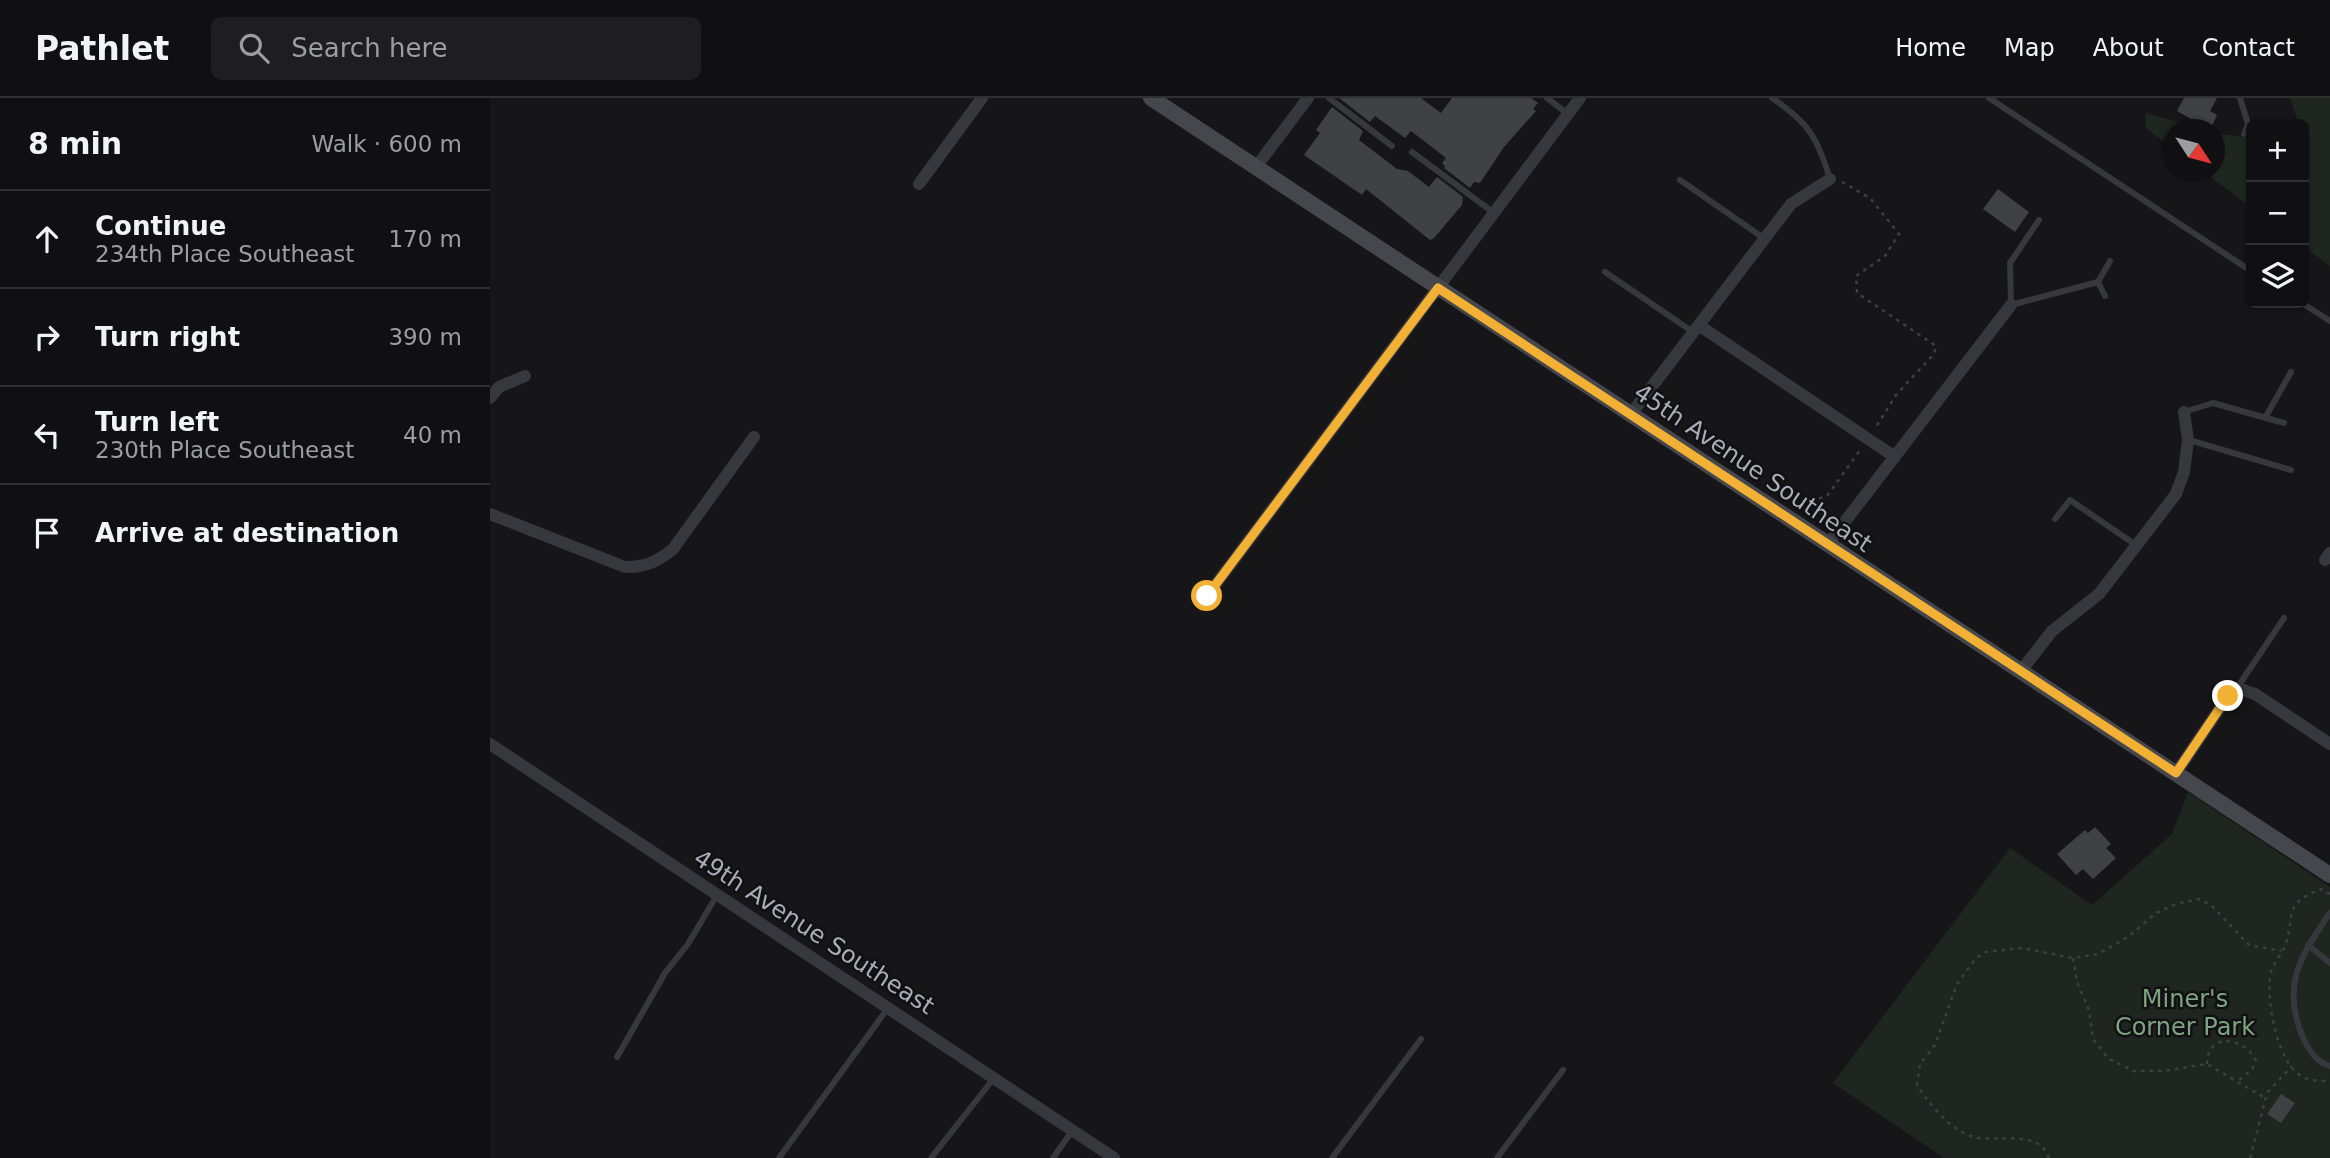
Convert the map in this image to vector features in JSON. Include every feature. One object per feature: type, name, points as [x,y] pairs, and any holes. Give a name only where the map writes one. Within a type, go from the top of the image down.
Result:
[{"type":"street","points":[[919,184],[982,98]]},
{"type":"street","name":"45th Avenue Southeast","points":[[1151,98],[2330,874]]},
{"type":"street","points":[[1256,167],[1308,98]]},
{"type":"street","points":[[1207,596],[1580,98]]},
{"type":"street","points":[[1631,414],[1791,204],[1830,179]]},
{"type":"street","points":[[1827,545],[2011,305]]},
{"type":"street","points":[[1697,330],[1895,457]]},
{"type":"street","points":[[490,398],[499,387],[526,376]]},
{"type":"street","points":[[2021,671],[2052,631],[2099,594],[2176,494],[2184,472],[2188,440],[2183,412]]},
{"type":"street","points":[[490,514],[625,567],[643,568],[657,562],[673,549],[754,437]]},
{"type":"street","points":[[2176,773],[2228,696],[2237,688],[2255,694],[2330,744]]},
{"type":"street","name":"49th Avenue Southeast","points":[[490,744],[889,1006],[1114,1158]]},
{"type":"lane","points":[[1329,98],[1392,146]]},
{"type":"lane","points":[[1547,98],[1568,114]]},
{"type":"lane","points":[[1772,98],[1801,119],[1813,133],[1830,179]]},
{"type":"lane","points":[[1989,98],[2246,268]]},
{"type":"lane","points":[[2241,98],[2248,124],[2245,134]]},
{"type":"lane","points":[[1412,152],[1494,213]]},
{"type":"lane","points":[[1681,180],[1765,239]]},
{"type":"lane","points":[[2039,220],[2010,263],[2011,305],[2098,282],[2110,261]]},
{"type":"lane","points":[[1605,272],[1697,330]]},
{"type":"lane","points":[[2098,282],[2105,296]]},
{"type":"lane","points":[[2309,308],[2330,321]]},
{"type":"lane","points":[[2265,418],[2291,372]]},
{"type":"lane","points":[[2183,412],[2213,403],[2284,423]]},
{"type":"lane","points":[[2188,440],[2291,470]]},
{"type":"lane","points":[[2055,519],[2070,500],[2138,546]]},
{"type":"lane","points":[[2237,688],[2284,618]]},
{"type":"lane","points":[[617,1057],[665,973],[695,934],[718,894]]},
{"type":"lane","points":[[2330,913],[2297,968],[2292,992],[2296,1022],[2318,1061],[2330,1066]]},
{"type":"lane","points":[[2308,946],[2330,963]]},
{"type":"lane","points":[[779,1158],[889,1006]]},
{"type":"lane","points":[[1332,1158],[1421,1039]]},
{"type":"lane","points":[[1497,1158],[1563,1070]]},
{"type":"lane","points":[[931,1158],[994,1078]]},
{"type":"lane","points":[[1053,1158],[1072,1131]]},
{"type":"path","points":[[1803,505],[1805,501],[1819,501],[1828,496],[1896,395],[1922,370],[1936,346],[1857,293],[1856,276],[1885,256],[1899,234],[1870,198],[1848,184],[1830,179]]},
{"type":"path","points":[[2049,1158],[2036,1143],[2012,1137],[1971,1136],[1926,1100],[1917,1085],[1920,1064],[1935,1045],[1949,1000],[1976,958],[1986,952],[2021,948],[2073,958],[2114,947],[2156,913],[2176,904],[2198,900],[2211,905],[2249,945],[2281,951]]},
{"type":"path","points":[[2073,958],[2077,982],[2089,1010],[2093,1039],[2109,1059],[2134,1071],[2163,1071],[2207,1064],[2265,1098]]},
{"type":"path","points":[[2207,1064],[2207,1055],[2217,1042],[2238,1042],[2256,1060],[2252,1069],[2237,1082]]},
{"type":"path","points":[[2250,1158],[2265,1098],[2275,1082],[2292,1066]]},
{"type":"green space","points":[[2290,98],[2330,98],[2330,266],[2309,251],[2309,119],[2297,119]]},
{"type":"green space","points":[[2146,113],[2167,119],[2162,119],[2162,140],[2146,128]]},
{"type":"green space","points":[[2225,134],[2246,137],[2246,203],[2217,182],[2225,182]]},
{"type":"green space","name":"Miner's Corner Park","points":[[2188,792],[2330,887],[2330,1158],[1944,1158],[1833,1083],[2010,848],[2092,905],[2172,834]]},
{"type":"building","points":[[1339,98],[1421,98],[1441,113],[1452,98],[1531,98],[1538,103],[1533,109],[1536,111],[1504,147],[1480,183],[1474,182],[1470,188],[1444,168],[1442,163],[1446,158],[1411,131],[1405,138],[1375,116],[1370,122]]},
{"type":"building","points":[[2184,98],[2217,98],[2210,111],[2217,115],[2215,119],[2191,119],[2177,111]]},
{"type":"building","points":[[1332,107],[1363,131],[1359,140],[1397,169],[1408,171],[1429,187],[1437,177],[1463,197],[1462,205],[1434,238],[1430,240],[1366,189],[1362,195],[1304,155],[1320,133],[1316,130]]},
{"type":"building","points":[[1998,189],[2029,212],[2015,232],[1983,209]]},
{"type":"building","points":[[2095,827],[2111,844],[2106,848],[2116,858],[2093,879],[2083,869],[2076,875],[2057,854],[2085,830],[2088,833]]},
{"type":"building","points":[[2281,1094],[2295,1103],[2281,1123],[2267,1114]]},
{"type":"route","points":[[1207,596],[1438,288],[2176,773],[2228,696]]}]
